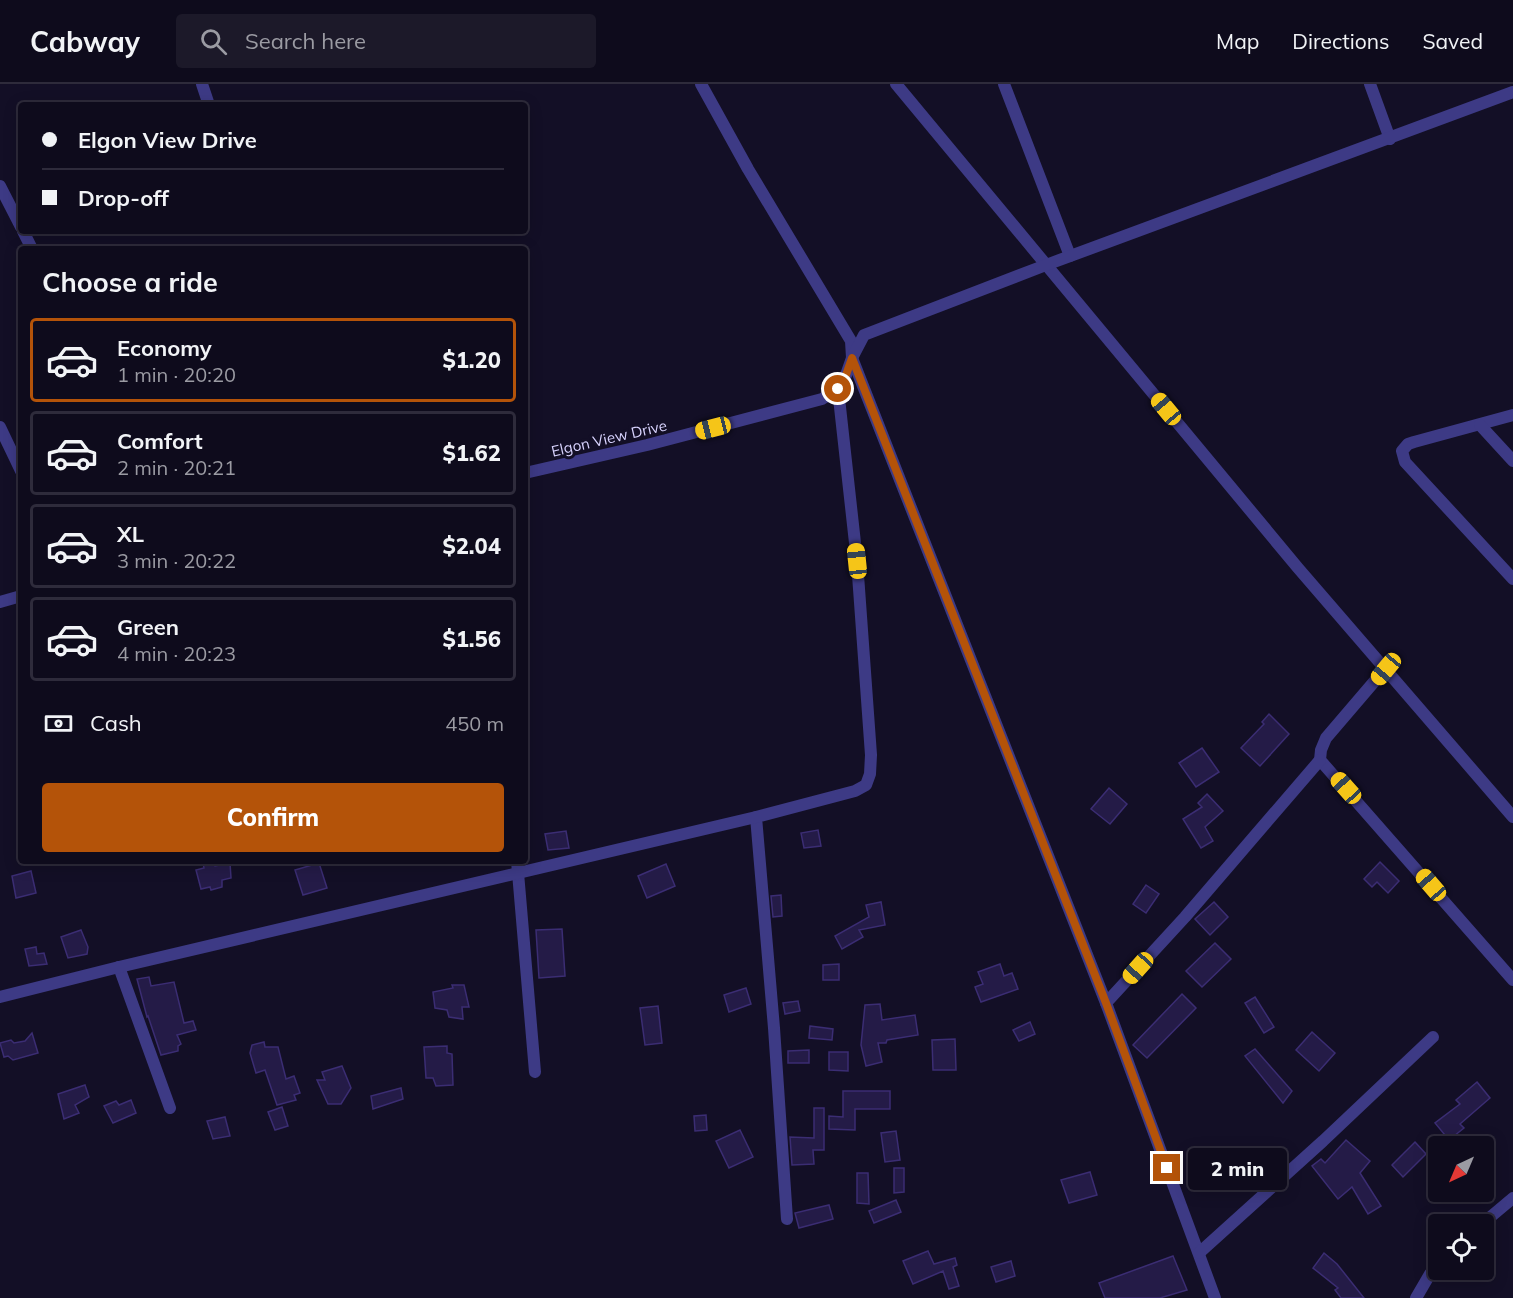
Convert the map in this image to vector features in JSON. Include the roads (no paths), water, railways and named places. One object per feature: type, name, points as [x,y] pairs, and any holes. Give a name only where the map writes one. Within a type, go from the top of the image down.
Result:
[{"type":"street","points":[[202,84],[208,102]]},
{"type":"street","points":[[701,84],[748,169],[851,341],[852,358],[1106,1003],[1215,1298]]},
{"type":"street","points":[[896,84],[1298,568],[1513,816]]},
{"type":"street","points":[[1004,84],[1070,256]]},
{"type":"street","points":[[1370,84],[1390,139]]},
{"type":"street","points":[[0,997],[518,867],[756,817],[855,791],[866,785],[870,774],[871,755],[857,561],[838,389],[864,335],[1513,92]]},
{"type":"street","points":[[0,186],[18,221]]},
{"type":"street","name":"Elgon View Drive","points":[[528,472],[658,442],[822,399],[838,389]]},
{"type":"street","points":[[1513,415],[1408,444],[1402,451],[1405,462],[1513,579]]},
{"type":"street","points":[[1480,425],[1513,460]]},
{"type":"street","points":[[0,427],[18,465]]},
{"type":"street","points":[[0,602],[18,597]]},
{"type":"street","points":[[1106,1003],[1320,760],[1326,738],[1386,669]]},
{"type":"street","points":[[1320,760],[1513,981]]},
{"type":"street","points":[[756,817],[787,1219]]},
{"type":"street","points":[[518,867],[535,1072]]},
{"type":"street","points":[[119,967],[170,1108]]},
{"type":"street","points":[[1199,1253],[1323,1141],[1433,1037]]},
{"type":"street","points":[[1494,1214],[1513,1198]]},
{"type":"street","points":[[1416,1298],[1428,1277]]}]
